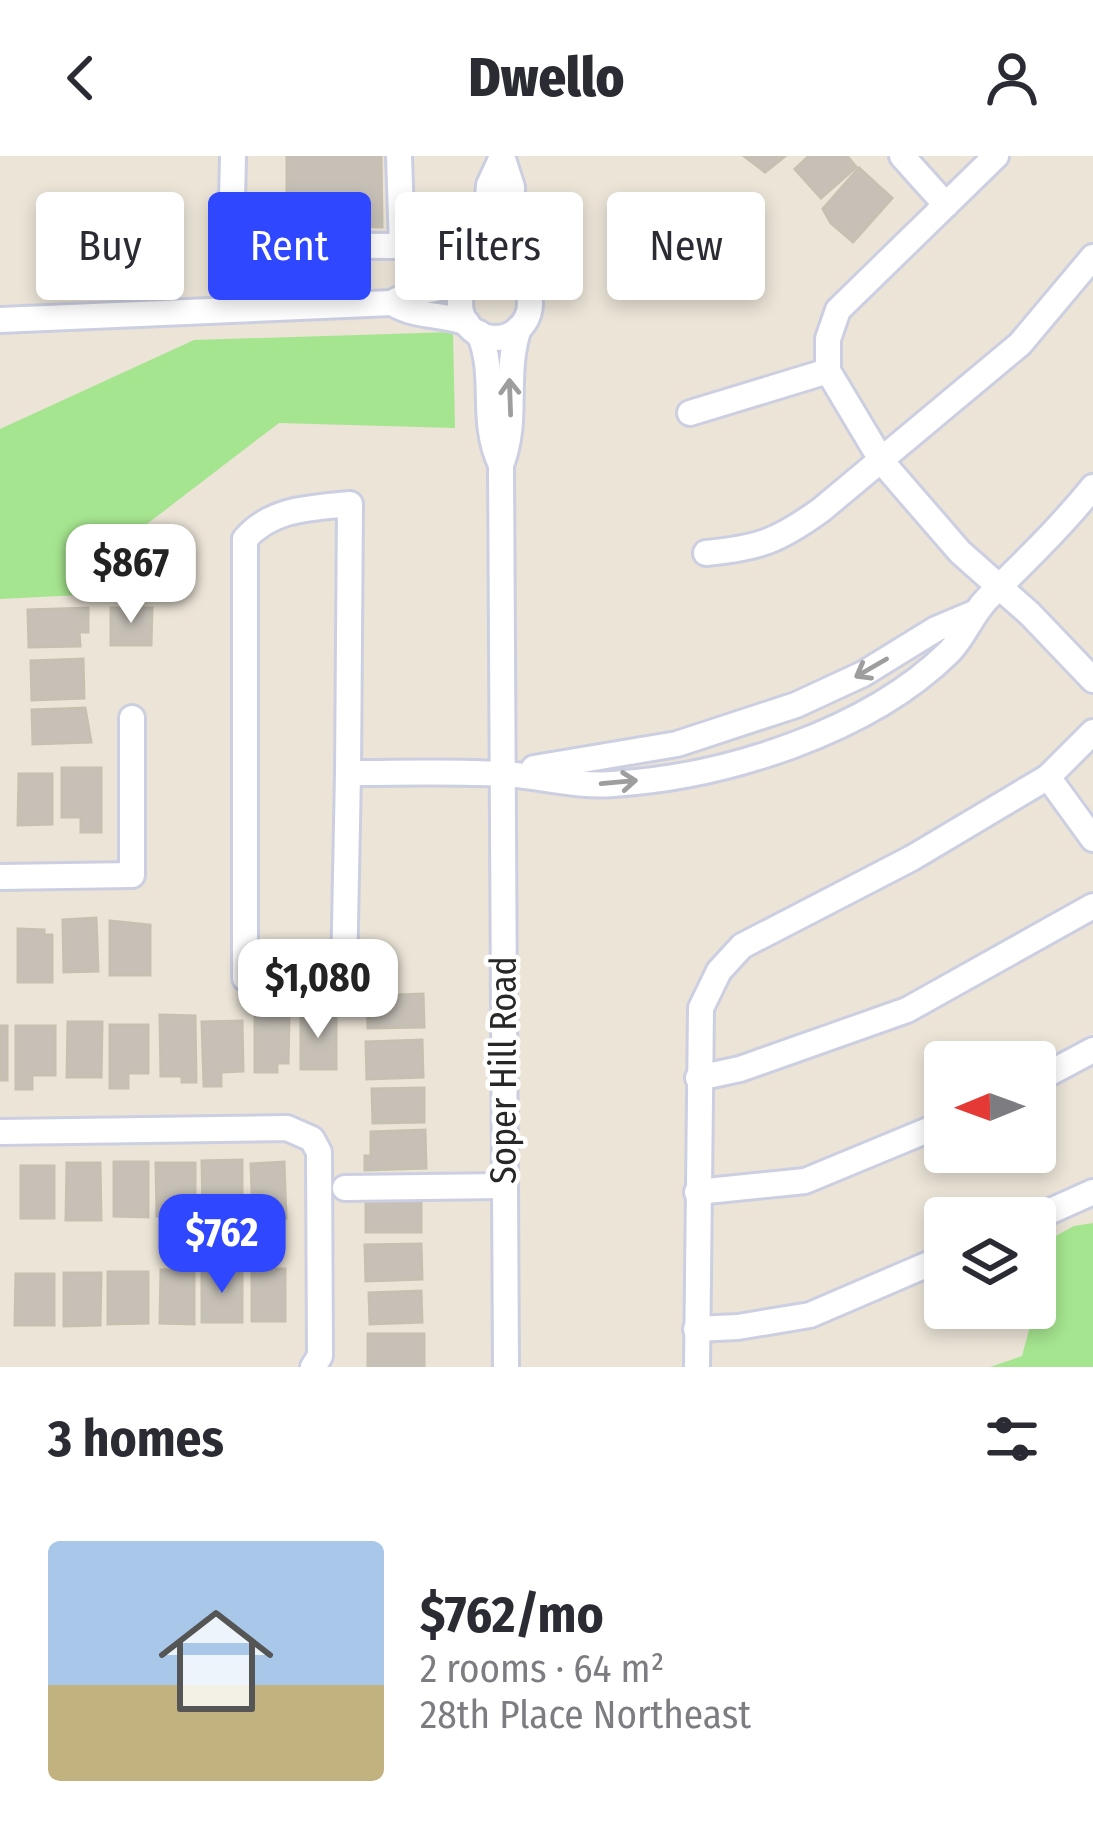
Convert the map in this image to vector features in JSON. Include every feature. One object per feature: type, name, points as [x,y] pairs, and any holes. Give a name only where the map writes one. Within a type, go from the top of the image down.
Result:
[{"type":"street","points":[[233,156],[231,245],[402,246],[399,156]]},
{"type":"street","points":[[488,192],[502,156]]},
{"type":"street","points":[[502,156],[512,192]]},
{"type":"street","points":[[902,156],[946,205]]},
{"type":"street","points":[[996,156],[838,310],[828,339],[829,371],[836,391],[883,463],[960,552],[1093,680]]},
{"type":"street","points":[[706,553],[752,549],[789,533],[883,463],[1020,344],[1093,256]]},
{"type":"street","points":[[0,320],[397,300]]},
{"type":"street","points":[[460,300],[487,352],[489,440],[501,465]]},
{"type":"street","points":[[501,465],[512,439],[509,369],[529,300]]},
{"type":"street","points":[[392,303],[411,314],[438,315],[498,338],[519,328]]},
{"type":"street","points":[[690,413],[829,371]]},
{"type":"street","name":"Soper Hill Road","points":[[501,465],[506,1367]]},
{"type":"street","points":[[348,773],[503,774],[611,785],[736,763],[781,749],[855,717],[909,686],[953,649],[974,613],[1067,520],[1093,487]]},
{"type":"street","points":[[350,504],[348,751],[348,773],[344,977],[245,978],[245,539],[260,522],[280,513],[350,504]]},
{"type":"street","points":[[503,774],[677,744],[764,716],[863,674],[936,628],[974,613]]},
{"type":"street","points":[[764,716],[781,749]]},
{"type":"street","points":[[0,877],[132,874],[132,718]]},
{"type":"street","points":[[697,1367],[701,1008],[718,970],[742,946],[781,923],[912,858],[1048,777],[1093,732]]},
{"type":"street","points":[[1048,777],[1093,838]]},
{"type":"street","points":[[698,1078],[740,1069],[907,1010],[1093,906]]},
{"type":"street","points":[[1056,1070],[1093,1051]]},
{"type":"street","points":[[0,1132],[287,1128],[312,1138],[319,1152],[316,1362]]},
{"type":"street","points":[[698,1192],[805,1180],[924,1132]]},
{"type":"street","points":[[345,1188],[505,1186]]},
{"type":"street","points":[[1056,1209],[1093,1192]]},
{"type":"street","points":[[696,1328],[738,1327],[810,1315],[924,1266]]},
{"type":"green space","points":[[453,332],[455,428],[279,423],[143,527],[142,592],[0,599],[0,429],[194,340]]},
{"type":"green space","points":[[1093,1223],[1093,1367],[990,1367],[1022,1356],[1029,1329],[1056,1329],[1056,1236]]},
{"type":"building","points":[[287,156],[381,156],[382,227],[371,227],[371,192],[287,192]]},
{"type":"building","points":[[744,156],[785,156],[765,172]]},
{"type":"building","points":[[809,156],[847,156],[856,167],[821,198],[795,169]]},
{"type":"building","points":[[859,168],[892,198],[853,242],[823,209]]},
{"type":"building","points":[[88,608],[88,632],[79,632],[80,646],[29,647],[28,610]]},
{"type":"building","points":[[111,608],[152,608],[151,645],[111,645]]},
{"type":"building","points":[[83,659],[84,698],[32,700],[31,661]]},
{"type":"building","points":[[85,708],[91,742],[33,744],[32,710]]},
{"type":"building","points":[[62,768],[101,768],[101,832],[81,832],[81,817],[62,817]]},
{"type":"building","points":[[19,774],[52,774],[52,824],[18,825]]},
{"type":"building","points":[[96,918],[98,971],[64,972],[63,920]]},
{"type":"building","points":[[110,921],[150,925],[150,975],[110,975]]},
{"type":"building","points":[[18,929],[52,935],[52,982],[18,982]]},
{"type":"building","points":[[423,994],[424,1027],[368,1028],[367,996]]},
{"type":"building","points":[[301,1013],[336,1013],[336,1069],[301,1069]]},
{"type":"building","points":[[160,1015],[195,1016],[196,1082],[161,1076]]},
{"type":"building","points":[[255,1016],[289,1016],[288,1063],[277,1063],[277,1072],[255,1072]]},
{"type":"building","points":[[242,1021],[243,1071],[221,1072],[221,1086],[204,1086],[202,1022]]},
{"type":"building","points":[[68,1022],[102,1022],[101,1077],[67,1077]]},
{"type":"building","points":[[110,1025],[148,1025],[148,1073],[128,1073],[128,1088],[110,1088]]},
{"type":"building","points":[[0,1026],[7,1026],[7,1080],[0,1080]]},
{"type":"building","points":[[16,1026],[55,1026],[55,1075],[32,1075],[32,1089],[16,1089]]},
{"type":"building","points":[[422,1040],[423,1077],[367,1079],[366,1042]]},
{"type":"building","points":[[424,1088],[424,1122],[373,1123],[372,1089]]},
{"type":"building","points":[[425,1130],[426,1168],[365,1170],[365,1156],[371,1156],[371,1132]]},
{"type":"building","points":[[242,1160],[242,1213],[203,1213],[202,1161]]},
{"type":"building","points":[[114,1162],[148,1162],[148,1217],[114,1216]]},
{"type":"building","points":[[284,1162],[286,1218],[253,1219],[251,1164]]},
{"type":"building","points":[[67,1163],[100,1163],[101,1220],[66,1220]]},
{"type":"building","points":[[156,1163],[195,1163],[195,1216],[157,1216]]},
{"type":"building","points":[[21,1166],[54,1166],[54,1218],[21,1218]]},
{"type":"building","points":[[366,1192],[421,1193],[421,1232],[366,1232]]},
{"type":"building","points":[[421,1244],[422,1279],[366,1281],[365,1245]]},
{"type":"building","points":[[252,1269],[285,1269],[285,1321],[252,1321]]},
{"type":"building","points":[[161,1270],[194,1270],[194,1324],[160,1323]]},
{"type":"building","points":[[202,1271],[242,1271],[242,1322],[202,1322]]},
{"type":"building","points":[[108,1272],[148,1272],[148,1323],[108,1324]]},
{"type":"building","points":[[64,1273],[101,1273],[100,1325],[64,1326]]},
{"type":"building","points":[[16,1274],[54,1274],[54,1325],[15,1325]]},
{"type":"building","points":[[421,1291],[422,1322],[370,1324],[369,1293]]},
{"type":"building","points":[[368,1334],[424,1334],[424,1367],[368,1367]]}]
